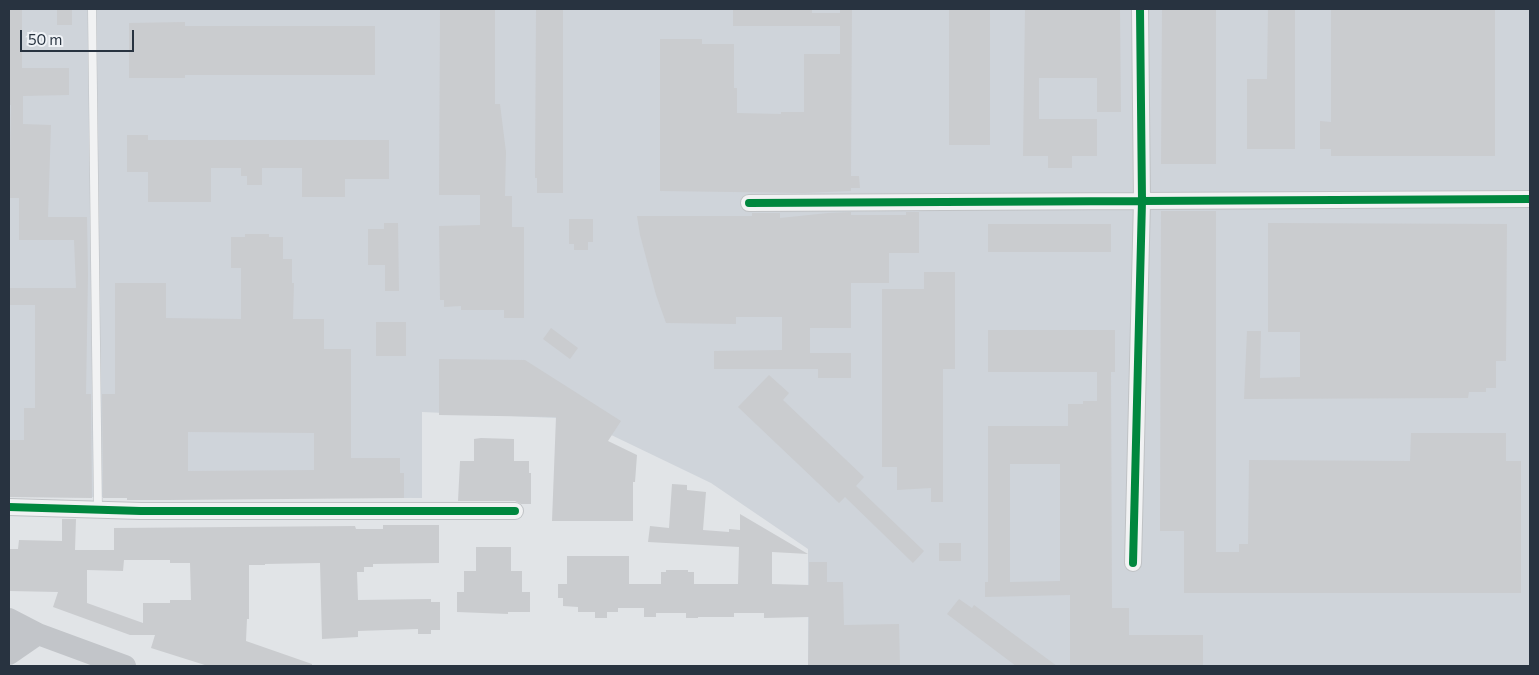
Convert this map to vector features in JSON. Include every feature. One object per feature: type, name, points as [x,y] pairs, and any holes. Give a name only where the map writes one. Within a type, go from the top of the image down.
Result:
[{"type":"street","points":[[1133,563],[1142,201],[1140,9]]},
{"type":"street","points":[[748,203],[1530,199]]},
{"type":"street","points":[[9,507],[98,510],[516,511]]},
{"type":"street","points":[[9,619],[38,634],[125,666]]},
{"type":"street","points":[[9,637],[38,634]]},
{"type":"street","points":[[9,654],[38,634]]},
{"type":"lane","points":[[92,9],[98,510]]},
{"type":"shaded area","points":[[9,9],[1530,9],[1530,666],[808,666],[808,549],[711,483],[578,419],[422,412],[422,498],[9,497]]},
{"type":"building","points":[[9,9],[22,9],[22,68],[69,68],[69,95],[23,96],[23,124],[51,125],[48,217],[87,217],[86,394],[91,394],[92,498],[9,497],[9,440],[24,440],[24,408],[35,408],[35,305],[10,305],[10,288],[76,288],[74,240],[19,240],[19,198],[9,198],[11,105],[9,105]]},
{"type":"building","points":[[57,9],[72,9],[72,25],[57,25]]},
{"type":"building","points":[[440,9],[495,9],[495,104],[500,104],[506,152],[505,196],[512,196],[512,227],[524,227],[524,318],[504,318],[504,310],[461,310],[461,306],[444,307],[444,300],[440,300],[439,226],[480,225],[480,195],[439,195]]},
{"type":"building","points":[[536,9],[563,9],[563,193],[537,193],[537,178],[535,178]]},
{"type":"building","points":[[733,9],[812,9],[812,13],[840,13],[840,9],[852,9],[851,176],[859,176],[860,188],[851,188],[851,191],[804,193],[660,191],[660,39],[702,39],[702,44],[734,44],[734,88],[737,88],[737,113],[781,114],[781,112],[804,112],[804,54],[840,54],[840,26],[733,26]]},
{"type":"building","points":[[949,9],[990,9],[990,145],[949,145]]},
{"type":"building","points":[[1025,9],[1120,9],[1121,112],[1097,112],[1097,78],[1039,78],[1039,119],[1097,119],[1097,156],[1072,156],[1072,168],[1048,168],[1048,156],[1023,156]]},
{"type":"building","points":[[1162,9],[1216,9],[1216,164],[1161,164]]},
{"type":"building","points":[[1268,9],[1295,9],[1295,149],[1247,149],[1247,79],[1267,79]]},
{"type":"building","points":[[1331,9],[1495,9],[1495,156],[1331,156],[1331,149],[1320,149],[1320,121],[1331,122]]},
{"type":"building","points":[[185,22],[185,26],[375,26],[375,75],[185,75],[185,78],[129,78],[129,23]]},
{"type":"building","points":[[127,135],[148,135],[148,140],[389,140],[389,179],[345,179],[345,197],[302,197],[302,168],[262,168],[262,185],[247,185],[247,176],[241,176],[241,168],[211,168],[211,202],[148,202],[148,172],[127,172]]},
{"type":"building","points":[[1161,211],[1216,211],[1216,552],[1239,552],[1239,544],[1248,544],[1249,460],[1410,461],[1411,433],[1506,433],[1506,461],[1521,461],[1521,593],[1184,593],[1184,531],[1160,531]]},
{"type":"building","points":[[851,212],[851,215],[906,215],[906,212],[919,212],[919,253],[889,253],[889,283],[851,283],[851,328],[810,328],[810,353],[851,353],[851,378],[818,378],[818,369],[714,369],[714,351],[782,350],[782,317],[736,317],[736,324],[666,323],[656,295],[640,235],[637,216],[752,216],[752,213],[780,213],[780,218]]},
{"type":"building","points":[[569,219],[593,219],[593,242],[588,242],[588,250],[574,250],[574,244],[569,244]]},
{"type":"building","points":[[384,223],[398,223],[399,291],[385,291],[385,265],[368,265],[368,229],[384,229]]},
{"type":"building","points":[[1268,223],[1507,224],[1506,361],[1496,361],[1496,388],[1486,388],[1486,392],[1469,392],[1468,398],[1244,399],[1247,331],[1261,331],[1260,378],[1300,377],[1300,332],[1268,332]]},
{"type":"building","points":[[988,224],[1111,224],[1111,252],[988,252]]},
{"type":"building","points":[[245,234],[269,234],[269,237],[283,237],[283,259],[292,259],[292,283],[294,283],[293,319],[324,319],[324,349],[351,349],[351,458],[400,458],[400,473],[404,473],[404,498],[127,500],[127,498],[103,498],[102,394],[115,394],[115,283],[166,283],[166,318],[241,319],[241,268],[231,268],[231,237],[245,237]],"holes":[[[188,432],[314,433],[314,470],[188,471]]]},
{"type":"building","points":[[924,272],[955,272],[955,369],[943,369],[943,502],[931,502],[931,488],[897,490],[897,467],[882,467],[882,289],[924,289]]},
{"type":"building","points":[[376,322],[406,322],[406,356],[376,356]]},
{"type":"building","points":[[551,328],[578,348],[570,359],[543,339]]},
{"type":"building","points":[[988,330],[1115,330],[1115,372],[1111,372],[1112,608],[1129,608],[1129,635],[1203,635],[1203,666],[1070,666],[1070,595],[985,597],[985,582],[988,582],[988,426],[1068,426],[1068,404],[1083,404],[1083,401],[1097,401],[1097,372],[988,372]],"holes":[[[1010,464],[1060,464],[1060,581],[1010,582]]]},
{"type":"building","points":[[439,359],[525,360],[621,421],[608,441],[637,455],[635,482],[633,482],[633,521],[552,521],[556,417],[439,415]]},
{"type":"building","points":[[769,375],[789,393],[783,400],[864,477],[856,486],[924,551],[913,563],[845,497],[839,503],[738,407]]},
{"type":"building","points":[[474,439],[514,439],[514,461],[529,461],[531,504],[521,504],[515,501],[458,501],[460,461],[474,461]]},
{"type":"building","points":[[672,484],[687,485],[687,490],[706,492],[703,530],[729,532],[729,529],[740,530],[740,514],[808,554],[772,552],[772,584],[809,585],[809,562],[827,562],[827,582],[843,582],[844,625],[899,624],[900,666],[808,666],[809,617],[764,618],[764,613],[734,613],[734,617],[686,618],[686,613],[656,613],[656,617],[644,617],[644,608],[618,608],[618,612],[607,612],[607,618],[595,618],[595,612],[578,612],[578,607],[563,606],[563,598],[558,598],[558,584],[567,584],[567,556],[629,556],[629,584],[661,584],[661,572],[666,572],[666,570],[688,570],[688,572],[694,572],[694,584],[738,584],[739,547],[648,542],[650,526],[669,528]]},
{"type":"building","points":[[62,519],[76,519],[75,550],[114,550],[114,528],[355,526],[356,529],[383,529],[383,525],[439,525],[439,563],[373,564],[373,567],[364,567],[364,572],[357,572],[358,600],[431,599],[431,602],[440,602],[440,630],[431,630],[431,634],[418,634],[418,629],[358,631],[358,637],[322,639],[320,563],[249,565],[249,619],[247,619],[246,641],[312,664],[312,666],[208,666],[151,648],[155,635],[130,635],[53,607],[58,592],[9,591],[9,549],[18,549],[19,540],[62,541]],"holes":[[[124,560],[170,560],[170,563],[190,563],[191,600],[170,600],[170,603],[143,603],[143,623],[87,603],[87,570],[123,571]]]},
{"type":"building","points":[[939,543],[961,543],[961,561],[939,561]]},
{"type":"building","points":[[476,547],[511,547],[511,571],[522,571],[522,592],[530,592],[530,612],[508,612],[508,614],[457,612],[457,592],[464,592],[464,571],[476,571]]},
{"type":"building","points":[[959,599],[972,608],[974,605],[1057,666],[1016,666],[947,614]]},
{"type":"cycle path","points":[[1133,563],[1142,201],[1140,9]]},
{"type":"cycle path","points":[[749,203],[1530,199]]},
{"type":"cycle path","points":[[9,507],[141,511],[515,511]]}]
